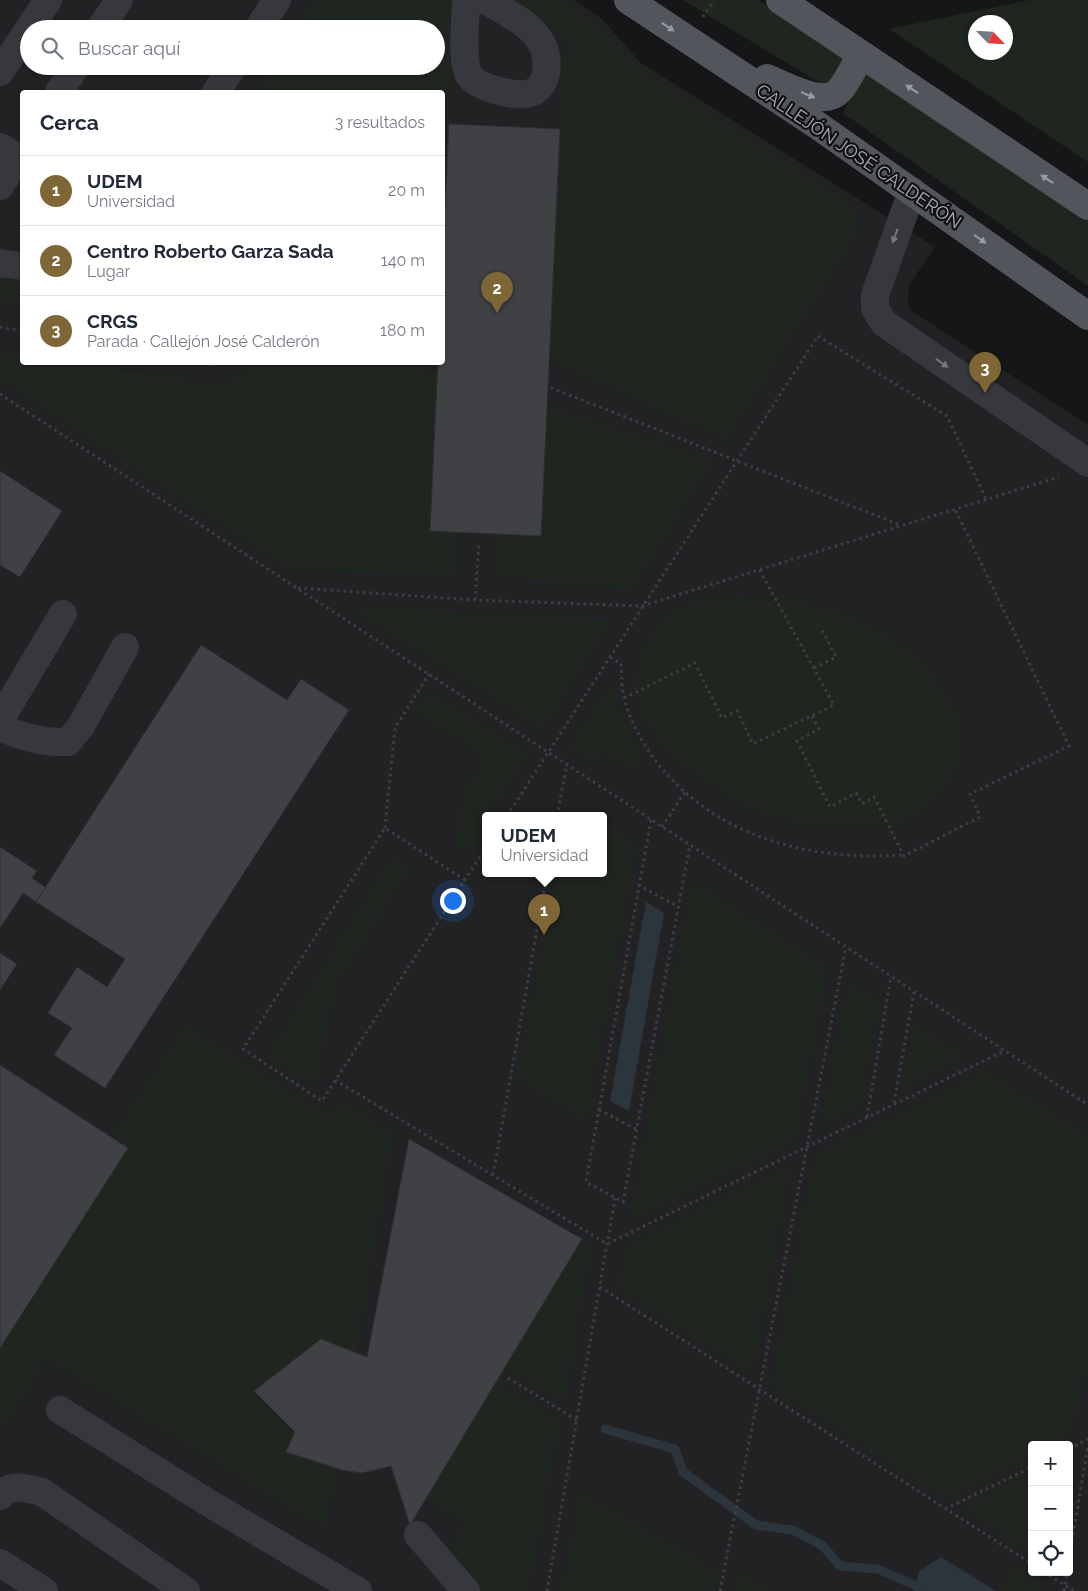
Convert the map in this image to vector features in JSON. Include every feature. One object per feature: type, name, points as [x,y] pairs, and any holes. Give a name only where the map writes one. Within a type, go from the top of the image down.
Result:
[{"type":"main road","name":"CALLEJÓN JOSÉ CALDERÓN","points":[[628,0],[912,191],[1088,316]]},
{"type":"main road","points":[[780,0],[1088,206]]},
{"type":"main road","points":[[714,57],[818,99],[837,93],[861,55]]},
{"type":"lane","points":[[35,20],[48,0]]},
{"type":"lane","points":[[106,20],[119,0]]},
{"type":"lane","points":[[264,20],[277,0]]},
{"type":"lane","points":[[466,0],[466,60],[468,73],[475,83],[486,88],[529,94],[538,88],[545,77],[547,63],[544,46],[533,29],[485,0]]},
{"type":"lane","points":[[0,72],[20,42]]},
{"type":"lane","points":[[60,90],[70,75]]},
{"type":"lane","points":[[217,90],[227,75]]},
{"type":"lane","points":[[0,186],[13,151]]},
{"type":"lane","points":[[912,191],[875,295],[875,308],[884,323],[1088,463]]},
{"type":"lane","points":[[0,263],[20,266]]},
{"type":"lane","points":[[0,720],[63,614]]},
{"type":"lane","points":[[0,727],[25,738],[48,743],[68,742],[81,726],[125,647]]},
{"type":"lane","points":[[60,1410],[212,1505],[358,1591]]},
{"type":"lane","points":[[0,1496],[3,1492],[16,1486],[42,1492],[186,1591]]},
{"type":"lane","points":[[418,1535],[466,1591]]},
{"type":"lane","points":[[0,1563],[44,1591]]},
{"type":"path","points":[[484,481],[497,183]]},
{"type":"path","points":[[0,327],[20,331]]},
{"type":"path","points":[[510,812],[818,336],[948,416],[986,499]]},
{"type":"path","points":[[445,346],[900,526]]},
{"type":"path","points":[[0,394],[1088,1105]]},
{"type":"path","points":[[297,588],[475,600],[642,606],[1060,476]]},
{"type":"path","points":[[610,657],[621,664],[624,698],[644,745],[672,781],[703,808],[736,827],[772,841],[816,852],[865,857],[903,855],[980,817],[970,794],[1069,746],[955,509]]},
{"type":"path","points":[[475,600],[479,544]]},
{"type":"path","points":[[624,698],[695,663],[722,718],[737,711],[753,744],[834,705],[759,569]]},
{"type":"path","points":[[814,668],[836,657],[822,630]]},
{"type":"path","points":[[429,674],[395,728],[385,828],[243,1049],[322,1101],[482,854]]},
{"type":"path","points":[[812,716],[819,729],[796,741],[830,807],[856,793],[862,804],[874,797],[903,855]]},
{"type":"path","points":[[558,812],[567,764]]},
{"type":"path","points":[[662,827],[685,792]]},
{"type":"path","points":[[651,820],[586,1182],[623,1202],[677,906],[690,845]]},
{"type":"path","points":[[385,828],[465,880]]},
{"type":"path","points":[[493,1175],[546,877]]},
{"type":"path","points":[[638,885],[677,906]]},
{"type":"path","points":[[720,1591],[846,947]]},
{"type":"path","points":[[867,1117],[891,976]]},
{"type":"path","points":[[894,1104],[914,992]]},
{"type":"path","points":[[607,1244],[1004,1051]]},
{"type":"path","points":[[335,1080],[607,1244]]},
{"type":"path","points":[[599,1110],[636,1129]]},
{"type":"path","points":[[547,1591],[615,1198]]},
{"type":"path","points":[[600,1287],[759,1391],[1028,1561]]},
{"type":"path","points":[[508,1378],[577,1420]]},
{"type":"path","points":[[1073,1447],[1088,1440]]},
{"type":"path","points":[[1073,1536],[1088,1445]]},
{"type":"path","points":[[945,1509],[1028,1469]]},
{"type":"path","points":[[1050,1576],[1074,1591]]},
{"type":"path","points":[[1064,1591],[1066,1576]]},
{"type":"shaded area","points":[[0,0],[575,0],[601,18],[641,63],[935,247],[909,285],[908,304],[913,312],[1088,425],[1088,1591],[0,1591]]},
{"type":"shaded area","points":[[314,0],[451,0],[455,2],[446,187],[556,191],[565,40],[506,0],[563,0],[597,23],[637,66],[854,206],[859,232],[727,440],[445,311],[445,90],[257,90],[266,75],[445,75],[445,20],[302,20]]},
{"type":"shaded area","points":[[683,0],[758,0],[848,59],[833,83],[823,85]]},
{"type":"shaded area","points":[[1029,0],[1088,0],[1088,162],[889,29]]},
{"type":"shaded area","points":[[864,72],[1088,219],[1088,286],[843,113]]},
{"type":"shaded area","points":[[20,279],[20,309],[0,305],[0,282]]},
{"type":"shaded area","points":[[0,348],[20,352],[20,365],[96,365],[220,386],[248,365],[415,365],[714,460],[633,589],[497,577],[500,534],[430,531],[459,533],[456,575],[291,570],[0,380]]},
{"type":"shaded area","points":[[738,596],[791,601],[842,614],[884,634],[924,666],[941,685],[953,706],[960,728],[960,751],[951,777],[943,791],[928,807],[908,818],[884,824],[858,827],[805,823],[761,811],[737,800],[687,768],[665,747],[648,724],[637,699],[636,672],[646,644],[664,620],[684,606],[709,599]]},
{"type":"shaded area","points":[[347,606],[612,621],[544,729]]},
{"type":"shaded area","points":[[611,682],[625,721],[645,757],[636,772],[602,751],[594,764],[568,748]]},
{"type":"shaded area","points":[[429,691],[528,754],[492,812],[482,812],[482,827],[465,854],[455,847],[463,792],[486,756],[416,712]]},
{"type":"shaded area","points":[[568,800],[587,812],[566,812]]},
{"type":"shaded area","points":[[607,825],[637,844],[586,1120],[518,1079],[554,877],[607,877]]},
{"type":"shaded area","points":[[392,857],[410,869],[337,982],[315,1087],[266,1057]]},
{"type":"shaded area","points":[[692,880],[828,968],[796,1140],[629,1223]]},
{"type":"shaded area","points":[[646,902],[664,913],[629,1111],[610,1101]]},
{"type":"shaded area","points":[[848,981],[879,1001],[861,1107],[820,1128]]},
{"type":"shaded area","points":[[913,1023],[964,1056],[902,1087]]},
{"type":"shaded area","points":[[185,1025],[331,1117],[340,1101],[394,1133],[357,1353],[321,1339],[254,1391],[295,1432],[336,1468],[326,1529],[47,1359],[0,1432],[0,1348],[128,1148],[112,1137]]},
{"type":"shaded area","points":[[986,1070],[1088,1136],[1088,1351],[1072,1436],[1062,1441],[1028,1441],[1028,1457],[945,1498],[771,1386],[815,1154]]},
{"type":"shaded area","points":[[791,1166],[753,1374],[618,1288],[625,1247]]},
{"type":"shaded area","points":[[582,1239],[592,1244],[565,1404],[505,1367]]},
{"type":"shaded area","points":[[496,1381],[560,1419],[530,1591],[484,1591],[449,1549],[464,1523],[425,1499]]},
{"type":"shaded area","points":[[1028,1475],[1028,1550],[962,1509]]},
{"type":"shaded area","points":[[580,1492],[719,1571],[715,1591],[561,1591]]},
{"type":"shaded area","points":[[941,1557],[996,1591],[915,1591],[919,1571]]},
{"type":"shaded area","points":[[1008,1562],[1044,1585],[1043,1591],[1003,1591]]},
{"type":"shaded area","points":[[738,1573],[771,1591],[734,1591]]},
{"type":"building","points":[[449,124],[560,129],[541,536],[430,531],[438,365],[445,365],[445,203]]},
{"type":"building","points":[[0,471],[62,511],[20,577],[0,565]]},
{"type":"building","points":[[201,645],[287,700],[301,679],[349,710],[105,1088],[54,1055],[72,1028],[48,1013],[77,967],[107,987],[125,959],[36,902]]},
{"type":"building","points":[[0,847],[37,871],[32,878],[45,887],[36,902],[23,893],[0,928]]},
{"type":"building","points":[[0,953],[17,964],[0,990]]},
{"type":"building","points":[[0,1065],[128,1148],[0,1348]]},
{"type":"building","points":[[409,1139],[582,1239],[410,1525],[391,1466],[362,1473],[342,1470],[286,1452],[295,1432],[254,1391],[321,1339],[367,1357]]},
{"type":"waterway","points":[[605,1429],[675,1449],[683,1472],[756,1525],[793,1530],[823,1546],[840,1566],[878,1569],[916,1586]]},
{"type":"place","name":"Centro Roberto Garza Sada","points":[[497,313]]},
{"type":"place","name":"CRGS","points":[[985,393]]},
{"type":"place","name":"UDEM","points":[[544,935]]}]
